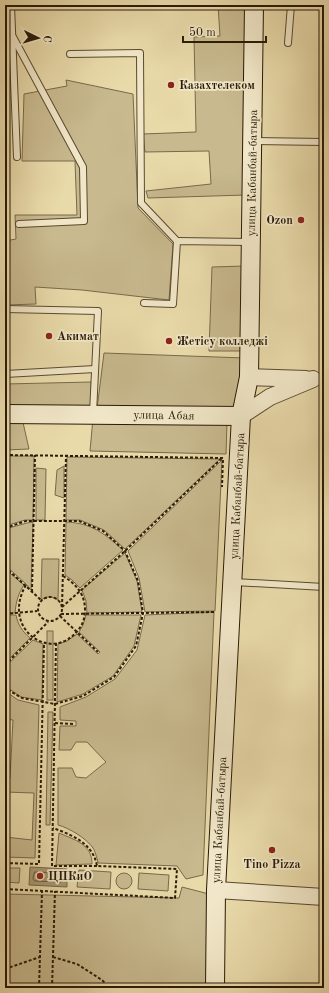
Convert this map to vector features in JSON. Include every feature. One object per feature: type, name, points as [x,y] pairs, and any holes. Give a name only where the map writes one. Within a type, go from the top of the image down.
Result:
[{"type":"main road","name":"улица Кабанбай-батыра","points":[[215,988],[216,890],[241,416],[250,377],[254,5]]},
{"type":"main road","name":"улица Абая","points":[[5,414],[241,416]]},
{"type":"street","points":[[250,377],[318,380]]},
{"type":"street","points":[[241,416],[270,397],[318,380]]},
{"type":"street","points":[[216,890],[324,897]]},
{"type":"lane","points":[[12,5],[17,157]]},
{"type":"lane","points":[[288,43],[291,5]]},
{"type":"lane","points":[[13,37],[83,168],[84,222],[19,224]]},
{"type":"lane","points":[[70,54],[140,53],[141,203],[177,241],[251,242]]},
{"type":"lane","points":[[253,141],[324,142]]},
{"type":"lane","points":[[144,303],[174,304],[177,241]]},
{"type":"lane","points":[[5,308],[98,311],[93,415]]},
{"type":"lane","points":[[5,374],[95,369]]},
{"type":"lane","points":[[232,582],[324,587]]},
{"type":"path","points":[[5,455],[223,458]]},
{"type":"path","points":[[32,592],[35,455]]},
{"type":"path","points":[[61,615],[66,456]]},
{"type":"path","points":[[222,489],[223,458]]},
{"type":"path","points":[[62,607],[126,551],[223,458]]},
{"type":"path","points":[[5,528],[26,521],[79,521],[103,531],[126,551],[138,581],[143,613],[136,646],[114,677],[83,696],[55,704],[22,698],[5,688]]},
{"type":"path","points":[[5,568],[26,585],[41,600]]},
{"type":"path","points":[[26,585],[18,599],[17,614],[22,628],[32,638],[44,643],[65,641],[77,632],[82,625],[86,614],[84,597],[80,590],[73,582],[63,576]]},
{"type":"path","points":[[62,607],[58,600],[48,596],[41,600],[38,604],[37,611],[41,618],[48,621],[55,620],[61,615],[216,612],[217,605]]},
{"type":"path","points":[[5,614],[37,611]]},
{"type":"path","points":[[61,615],[98,652]]},
{"type":"path","points":[[5,665],[48,621]]},
{"type":"path","points":[[5,863],[39,864],[44,643]]},
{"type":"path","points":[[5,889],[175,898],[176,869],[52,866],[56,643]]},
{"type":"path","points":[[55,723],[73,724]]},
{"type":"path","points":[[53,828],[69,834],[86,845],[96,861],[97,866]]},
{"type":"path","points":[[39,988],[42,891]]},
{"type":"path","points":[[52,988],[55,891]]},
{"type":"path","points":[[5,969],[40,957]]},
{"type":"path","points":[[53,957],[77,964],[102,980],[110,988]]},
{"type":"shaded area","points":[[218,5],[249,5],[246,195],[148,198],[146,191],[211,184],[209,151],[145,152],[143,134],[196,132],[194,37],[220,36]]},
{"type":"shaded area","points":[[66,80],[133,94],[138,208],[173,244],[169,300],[82,290],[35,287],[36,304],[5,305],[5,241],[16,239],[15,215],[77,215],[75,161],[22,161],[24,94],[67,86]]},
{"type":"shaded area","points":[[245,266],[245,351],[209,351],[212,267]]},
{"type":"shaded area","points":[[104,353],[245,358],[237,400],[230,411],[97,409]]},
{"type":"shaded area","points":[[91,382],[91,411],[5,410],[5,384]]},
{"type":"shaded area","points":[[5,418],[22,418],[29,449],[5,450]]},
{"type":"shaded area","points":[[93,418],[227,422],[226,454],[90,451]]},
{"type":"shaded area","points":[[5,456],[34,456],[33,520],[25,520],[5,526]]},
{"type":"shaded area","points":[[67,457],[220,459],[125,549],[104,530],[80,520],[66,520]]},
{"type":"shaded area","points":[[222,460],[215,611],[145,612],[139,578],[128,551]]},
{"type":"shaded area","points":[[64,466],[64,498],[55,495],[57,470]]},
{"type":"shaded area","points":[[36,468],[46,469],[45,520],[36,520]]},
{"type":"shaded area","points":[[33,522],[31,590],[5,565],[5,529]]},
{"type":"shaded area","points":[[66,522],[91,527],[98,530],[123,550],[80,588],[65,575]]},
{"type":"shaded area","points":[[125,553],[137,581],[142,612],[87,613],[86,601],[82,590]]},
{"type":"shaded area","points":[[42,559],[59,559],[58,600],[50,597],[41,600]]},
{"type":"shaded area","points":[[5,569],[24,585],[18,598],[15,613],[5,613]]},
{"type":"shaded area","points":[[214,612],[203,875],[186,879],[177,866],[98,863],[94,849],[90,844],[72,831],[58,825],[58,768],[72,768],[76,777],[86,778],[106,762],[87,742],[76,742],[71,750],[59,750],[60,726],[76,726],[76,721],[60,720],[60,707],[86,697],[115,679],[137,650],[145,615]]},
{"type":"shaded area","points":[[5,615],[16,615],[21,628],[30,638],[5,663]]},
{"type":"shaded area","points":[[86,615],[141,615],[134,646],[113,676],[83,694],[57,702],[58,644],[67,641],[77,634],[98,654],[100,652],[79,632]]},
{"type":"shaded area","points":[[47,631],[53,631],[53,700],[47,700]]},
{"type":"shaded area","points":[[33,640],[43,644],[42,700],[21,697],[5,686],[5,667]]},
{"type":"shaded area","points":[[5,691],[18,700],[39,705],[35,858],[5,857],[5,837],[32,840],[34,793],[5,792],[5,778],[10,778],[13,720],[5,719]]},
{"type":"shaded area","points":[[48,712],[53,712],[50,825],[46,825]]},
{"type":"shaded area","points":[[59,833],[86,847],[91,857],[92,864],[56,865]]},
{"type":"shaded area","points":[[5,868],[20,868],[19,883],[5,882]]},
{"type":"shaded area","points":[[79,870],[111,872],[110,889],[77,887]]},
{"type":"shaded area","points":[[124,873],[131,878],[132,881],[127,888],[124,889],[117,884],[116,881],[121,874]]},
{"type":"shaded area","points":[[139,873],[169,875],[168,891],[138,889]]},
{"type":"shaded area","points":[[182,887],[209,894],[209,988],[5,988],[5,894],[179,898]]},
{"type":"water","points":[[30,867],[67,869],[67,887],[29,885]]},
{"type":"place","name":"Казахтелеком","points":[[171,85]]},
{"type":"place","name":"Ozon","points":[[301,220]]},
{"type":"place","name":"Акимат","points":[[49,336]]},
{"type":"place","name":"Жетісу колледжі","points":[[169,341]]},
{"type":"place","name":"Tino Pizza","points":[[272,850]]},
{"type":"place","name":"ЦПКиО","points":[[40,876]]}]
